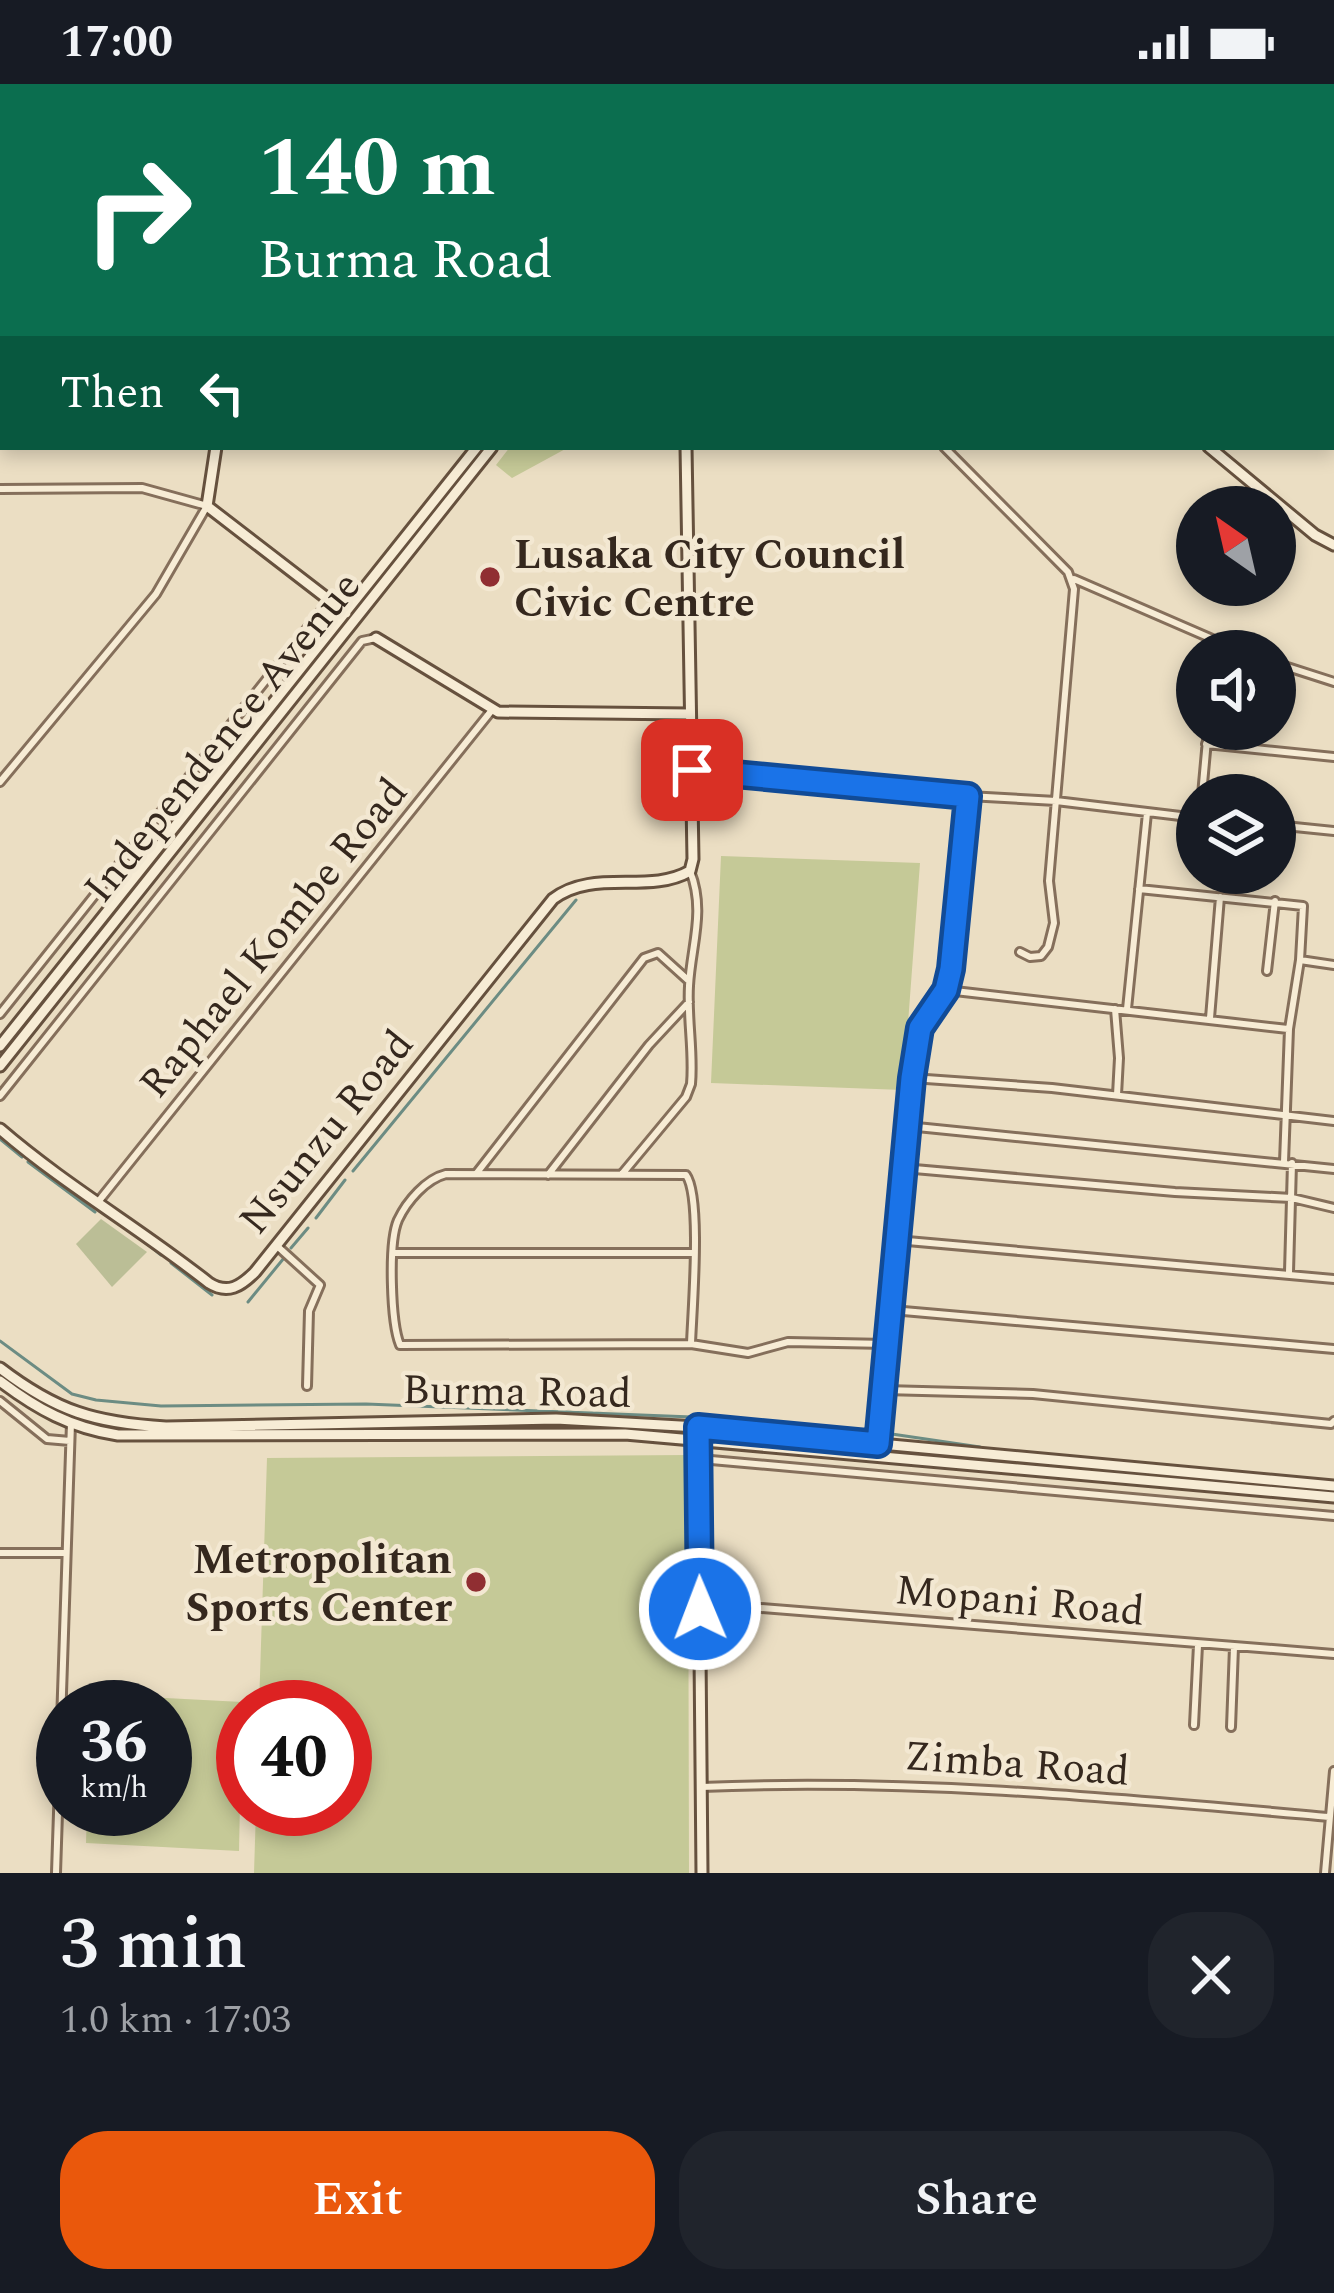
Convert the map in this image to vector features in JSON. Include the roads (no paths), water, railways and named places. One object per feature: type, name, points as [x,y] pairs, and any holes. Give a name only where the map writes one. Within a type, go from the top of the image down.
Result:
[{"type":"main road","points":[[215,450],[206,506],[346,614]]},
{"type":"main road","name":"Independence Avenue","points":[[0,1046],[475,450]]},
{"type":"main road","name":"Independence Avenue","points":[[0,1066],[490,450]]},
{"type":"main road","points":[[686,450],[690,871]]},
{"type":"main road","points":[[1215,450],[1315,535],[1334,544]]},
{"type":"main road","points":[[376,638],[493,710],[552,715],[689,714]]},
{"type":"main road","name":"Nsunzu Road","points":[[0,1129],[62,1179],[221,1289],[244,1283],[553,899],[584,883],[676,878],[690,871]]},
{"type":"main road","name":"Burma Road","points":[[0,1368],[71,1419]]},
{"type":"main road","name":"Burma Road","points":[[0,1381],[30,1403],[118,1435],[698,1433],[878,1444],[1334,1486]]},
{"type":"main road","points":[[698,1433],[702,1873]]},
{"type":"main road","name":"Burma Road","points":[[698,1433],[1334,1497]]},
{"type":"street","points":[[947,450],[1070,578],[1191,630]]},
{"type":"street","points":[[0,490],[142,488],[206,506],[156,594],[0,782]]},
{"type":"street","points":[[1019,952],[1041,956],[1053,933],[1048,886],[1075,593],[1070,578]]},
{"type":"street","points":[[0,1014],[329,601]]},
{"type":"street","points":[[0,1096],[362,641],[376,638]]},
{"type":"street","points":[[1296,670],[1334,682]]},
{"type":"street","name":"Raphael Kombe Road","points":[[98,1202],[493,710]]},
{"type":"street","points":[[1266,750],[1334,757]]},
{"type":"street","points":[[692,770],[1176,816]]},
{"type":"street","points":[[878,1444],[912,1078],[920,1028],[946,990],[954,953],[968,796]]},
{"type":"street","points":[[1127,1009],[1147,813]]},
{"type":"street","points":[[1296,827],[1334,831]]},
{"type":"street","points":[[622,1174],[689,1091],[689,981],[698,916],[690,871]]},
{"type":"street","points":[[1139,889],[1303,906],[1289,1029],[1292,1198],[1288,1272]]},
{"type":"street","points":[[1210,1018],[1220,897]]},
{"type":"street","points":[[1267,971],[1275,901]]},
{"type":"street","points":[[476,1174],[644,958],[658,953],[689,981]]},
{"type":"street","points":[[1300,960],[1334,965]]},
{"type":"street","points":[[946,990],[1289,1029]]},
{"type":"street","points":[[548,1175],[689,1002]]},
{"type":"street","points":[[1114,1009],[1120,1067],[1117,1095]]},
{"type":"street","points":[[912,1078],[1117,1095],[1334,1121]]},
{"type":"street","points":[[907,1126],[1334,1169]]},
{"type":"street","points":[[903,1168],[1292,1198],[1334,1208]]},
{"type":"street","points":[[691,1344],[692,1184],[688,1176],[437,1176],[397,1223],[395,1324],[400,1345],[691,1344],[748,1353],[788,1342],[887,1344]]},
{"type":"street","points":[[896,1240],[1334,1279]]},
{"type":"street","points":[[276,1245],[320,1287],[308,1313],[307,1387]]},
{"type":"street","points":[[394,1253],[693,1253]]},
{"type":"street","points":[[892,1310],[1334,1349]]},
{"type":"street","points":[[884,1390],[1034,1394],[1268,1420],[1334,1422]]},
{"type":"street","points":[[0,1402],[47,1439],[70,1441]]},
{"type":"street","points":[[56,1873],[71,1419]]},
{"type":"street","points":[[700,1459],[1334,1516]]},
{"type":"street","points":[[0,1553],[66,1553]]},
{"type":"street","name":"Mopani Road","points":[[700,1604],[1334,1654]]},
{"type":"street","points":[[1194,1724],[1198,1645]]},
{"type":"street","points":[[1231,1727],[1234,1647]]},
{"type":"street","points":[[1325,1873],[1334,1771]]},
{"type":"street","name":"Zimba Road","points":[[701,1787],[944,1785],[1329,1817]]},
{"type":"waterway","points":[[353,1171],[576,900]]},
{"type":"waterway","points":[[0,1139],[22,1157]]},
{"type":"waterway","points":[[28,1162],[95,1212]]},
{"type":"waterway","points":[[316,1218],[345,1180]]},
{"type":"waterway","points":[[291,1248],[308,1228]]},
{"type":"waterway","points":[[139,1237],[161,1255]]},
{"type":"waterway","points":[[248,1302],[284,1258]]},
{"type":"waterway","points":[[171,1263],[212,1295]]},
{"type":"waterway","points":[[0,1341],[72,1394],[96,1400],[161,1406],[366,1404],[692,1417],[835,1432],[871,1431]]},
{"type":"waterway","points":[[885,1433],[980,1447]]},
{"type":"place","name":"Lusaka City Council Civic Centre","points":[[490,577]]},
{"type":"place","name":"Metropolitan Sports Center","points":[[476,1582]]}]
